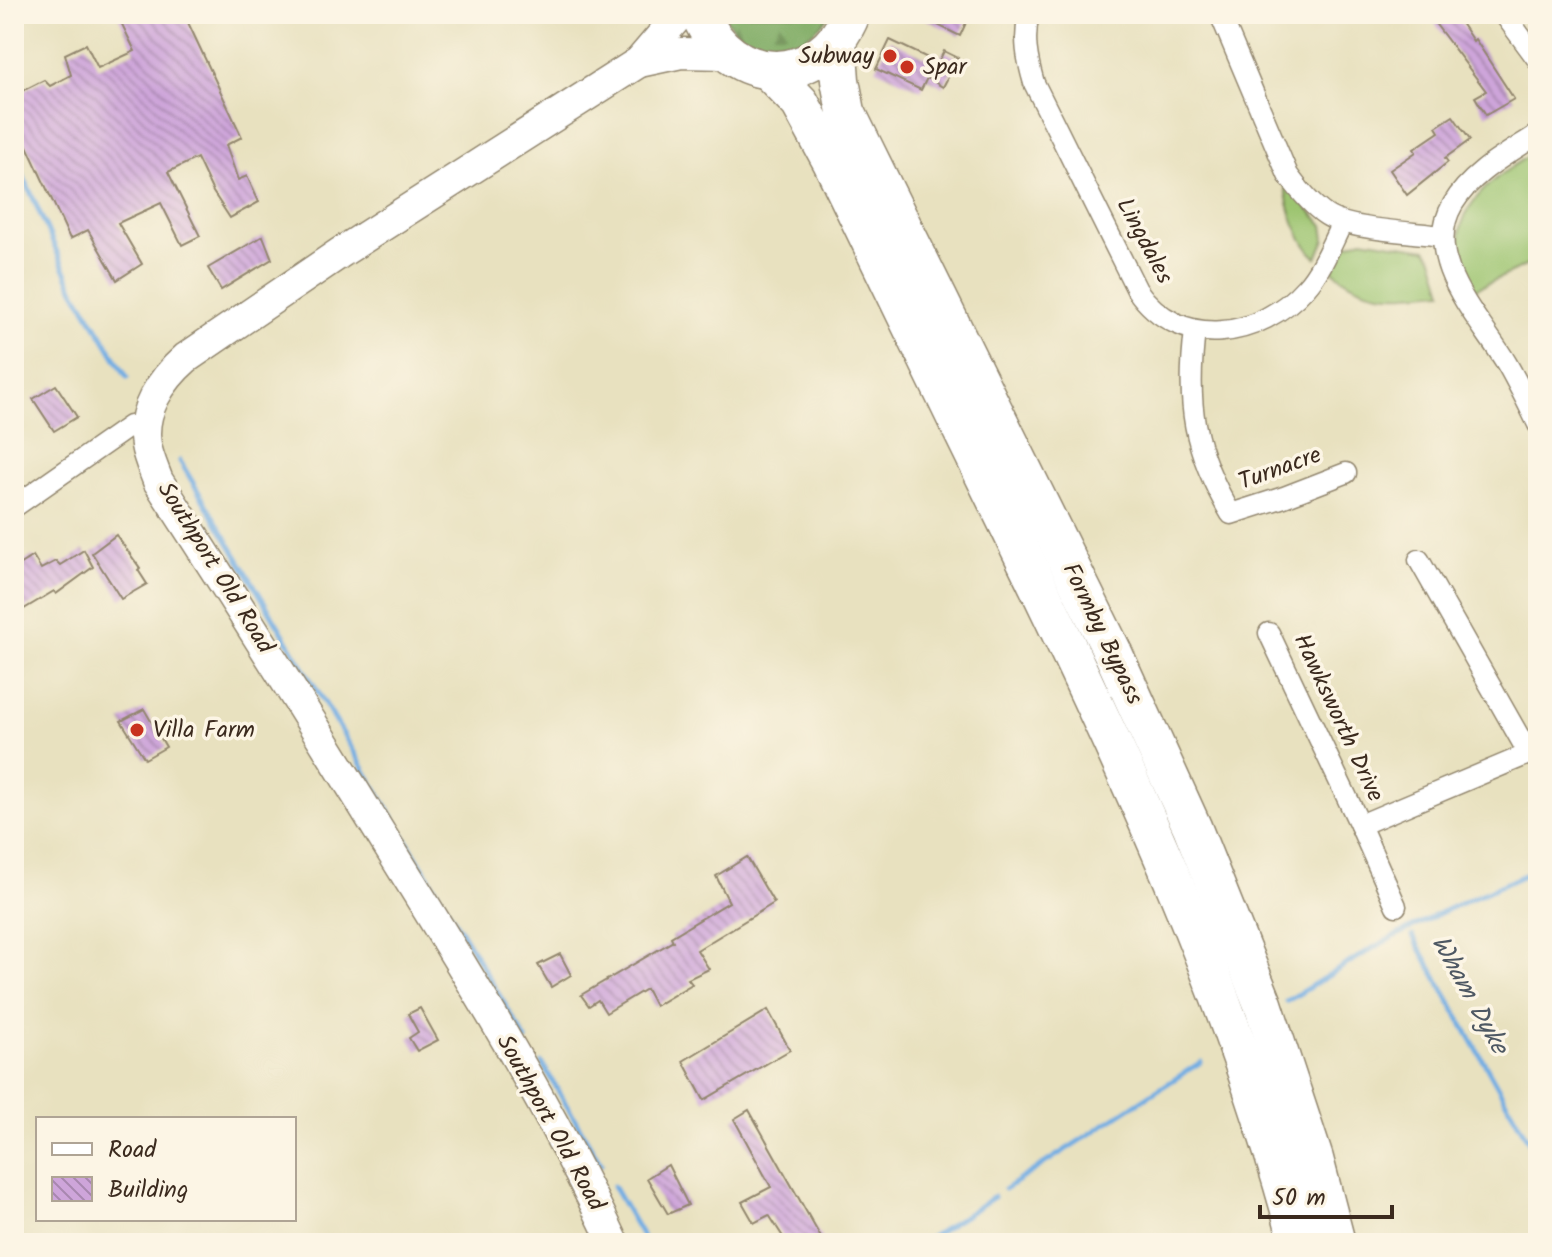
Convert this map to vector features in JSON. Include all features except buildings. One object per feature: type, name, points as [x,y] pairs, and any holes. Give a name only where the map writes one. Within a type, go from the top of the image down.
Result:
[{"type":"highway","points":[[700,14],[711,37],[727,54],[746,65],[768,70],[794,68],[818,58],[844,27]]},
{"type":"highway","name":"Formby Bypass","points":[[844,27],[840,80],[846,112],[1113,653],[1192,827],[1263,1004],[1314,1159],[1336,1243]]},
{"type":"highway","name":"Formby Bypass","points":[[768,70],[800,103],[832,162],[1073,657],[1158,840],[1232,1026],[1281,1174],[1299,1243]]},
{"type":"street","points":[[14,507],[130,426],[145,425],[164,380],[186,358],[340,253],[639,62],[680,14]]},
{"type":"street","name":"Lingdales","points":[[1029,14],[1025,31],[1026,54],[1034,83],[1130,278],[1145,302],[1172,322],[1195,331],[1226,331],[1250,327],[1278,311],[1305,288],[1342,223]]},
{"type":"street","points":[[1220,14],[1288,175],[1300,191],[1327,215],[1342,223],[1442,236]]},
{"type":"street","points":[[1504,14],[1538,60]]},
{"type":"street","points":[[639,62],[681,53],[727,54]]},
{"type":"street","points":[[1538,134],[1477,175],[1453,205],[1442,236],[1449,268],[1507,364],[1538,424]]},
{"type":"street","name":"Turnacre","points":[[1195,331],[1190,390],[1193,421],[1201,451],[1231,514],[1346,473]]},
{"type":"street","name":"Southport Old Road","points":[[145,425],[146,447],[158,481],[246,617],[518,1059],[585,1182],[614,1243]]},
{"type":"street","points":[[1419,560],[1533,752]]},
{"type":"street","name":"Hawksworth Drive","points":[[1269,633],[1396,906]]},
{"type":"street","name":"Hawksworth Drive","points":[[1360,825],[1533,752]]},
{"type":"green space","points":[[723,14],[830,14],[805,38],[776,47],[761,46],[747,40]]},
{"type":"green space","points":[[1538,150],[1538,260],[1474,290],[1463,266],[1459,244],[1462,224],[1483,191]]},
{"type":"green space","points":[[1285,183],[1323,225],[1325,239],[1317,258],[1295,224]]},
{"type":"green space","points":[[1362,239],[1426,249],[1433,258],[1443,291],[1384,294],[1346,280],[1332,270],[1347,245]]},
{"type":"waterway","points":[[14,155],[73,288],[127,377]]},
{"type":"waterway","points":[[180,461],[526,1040]]},
{"type":"waterway","points":[[1287,1001],[1378,945],[1448,909],[1538,869]]},
{"type":"waterway","name":"Wham Dyke","points":[[1413,936],[1538,1158]]},
{"type":"waterway","points":[[1005,1189],[1201,1062]]},
{"type":"waterway","points":[[542,1063],[601,1164]]},
{"type":"waterway","points":[[613,1186],[646,1243]]},
{"type":"waterway","name":"Wham Dyke","points":[[922,1243],[994,1197]]},
{"type":"place","name":"Subway","points":[[890,56]]},
{"type":"place","name":"Spar","points":[[907,67]]},
{"type":"place","name":"Villa Farm","points":[[137,730]]}]
